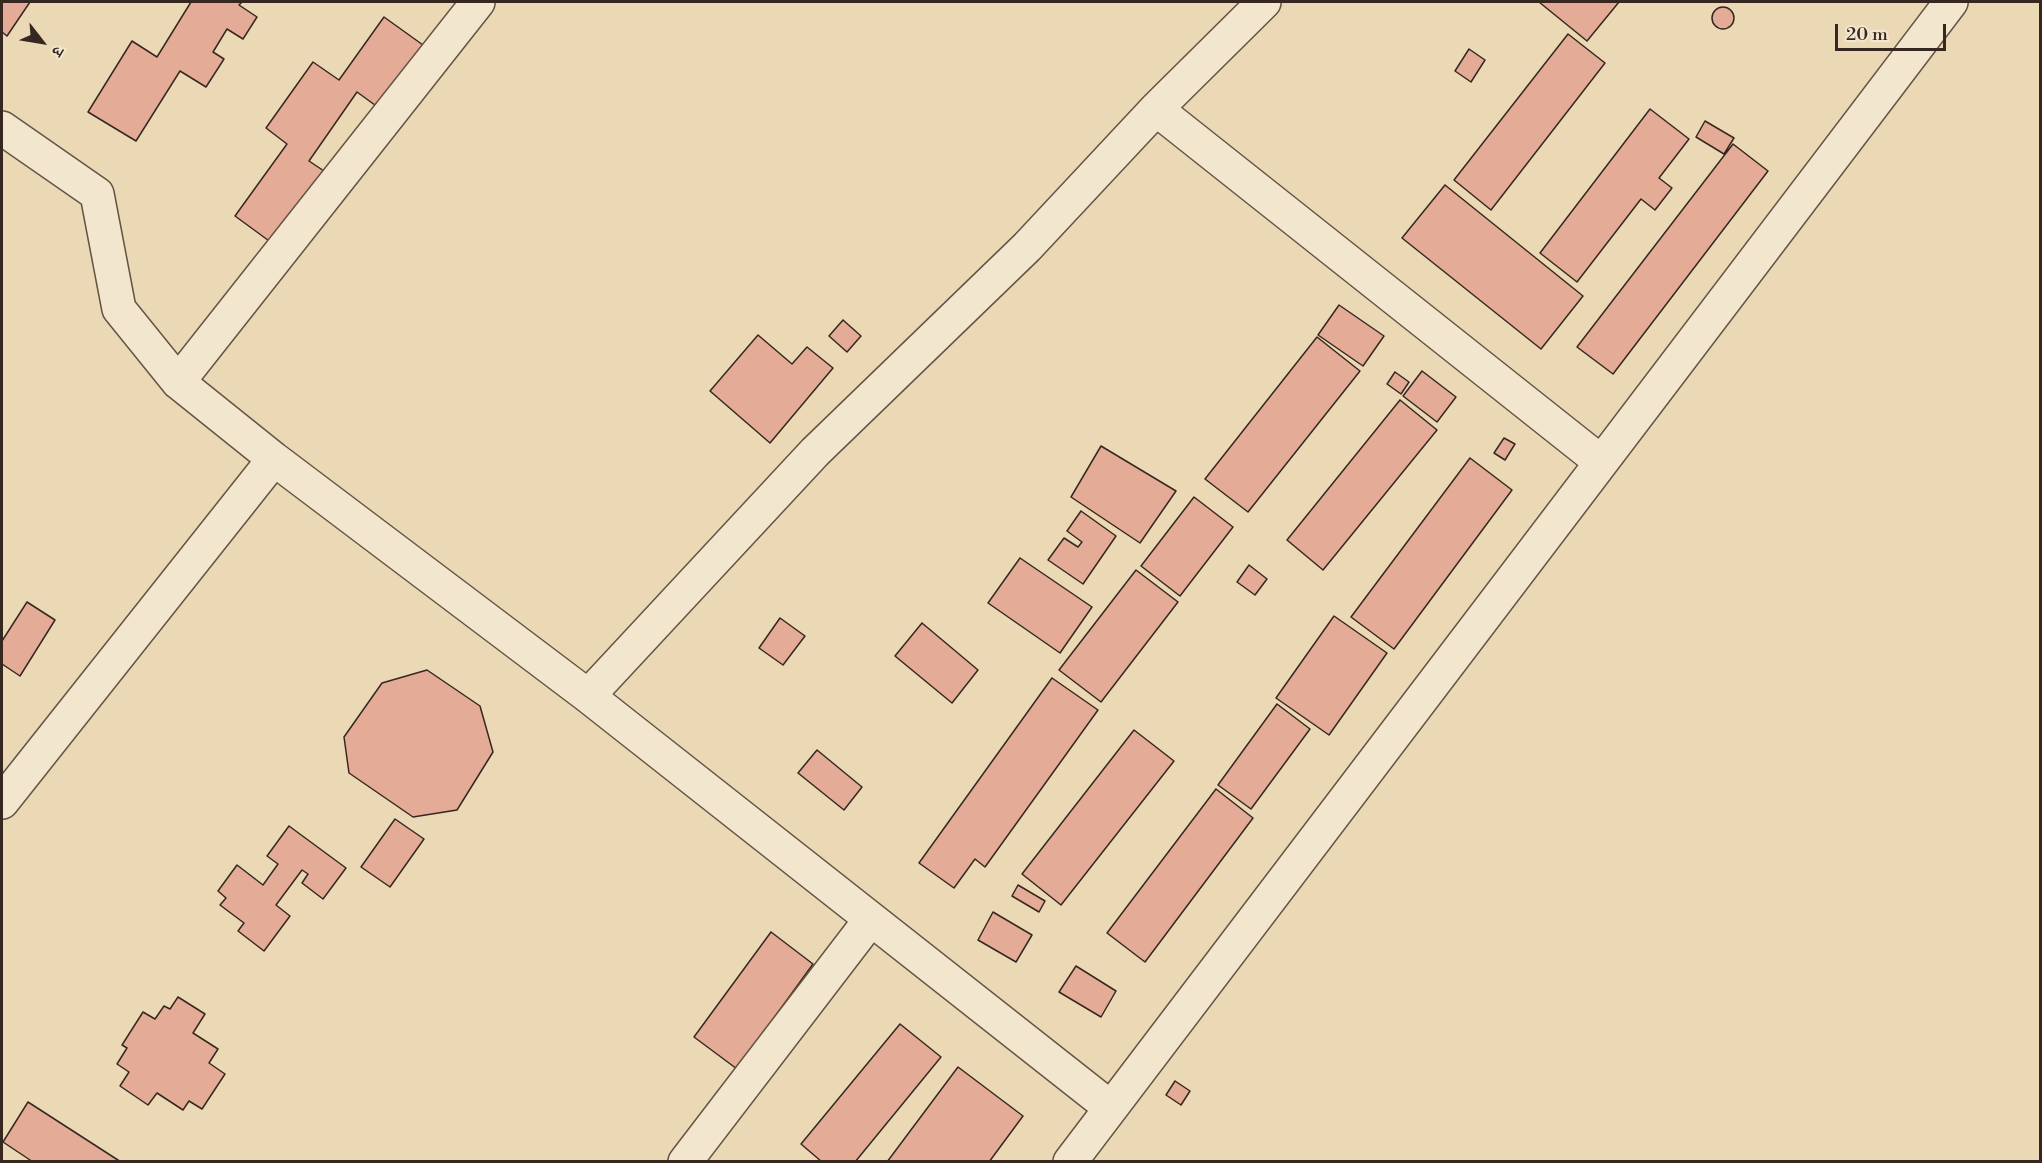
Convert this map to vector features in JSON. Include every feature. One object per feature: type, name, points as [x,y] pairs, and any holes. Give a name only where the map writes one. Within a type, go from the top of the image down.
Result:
[{"type":"lane","points":[[178,382],[478,2]]},
{"type":"lane","points":[[588,696],[815,452],[1027,247],[1156,109],[1264,2]]},
{"type":"lane","points":[[1070,1161],[1951,2]]},
{"type":"lane","points":[[1156,109],[1602,462]]},
{"type":"lane","points":[[2,128],[97,194],[119,309],[178,382],[274,459],[588,696],[1111,1108]]},
{"type":"lane","points":[[2,802],[274,459]]},
{"type":"lane","points":[[685,1161],[871,919]]},
{"type":"building","points":[[2,2],[30,2],[7,36],[2,32]]},
{"type":"building","points":[[191,2],[242,2],[239,5],[257,17],[243,39],[227,29],[213,52],[224,59],[206,87],[180,71],[136,141],[88,112],[132,41],[157,57]]},
{"type":"building","points":[[1539,2],[1619,2],[1587,41]]},
{"type":"building","points":[[1723,7],[1731,10],[1734,18],[1731,26],[1723,29],[1715,26],[1712,18],[1715,10]]},
{"type":"building","points":[[384,17],[423,45],[379,108],[357,92],[309,161],[327,173],[276,246],[235,216],[287,144],[266,128],[313,62],[339,80]]},
{"type":"building","points":[[1568,34],[1605,63],[1491,210],[1454,180]]},
{"type":"building","points":[[1469,49],[1485,60],[1471,82],[1455,71]]},
{"type":"building","points":[[1650,109],[1689,139],[1659,178],[1672,188],[1655,210],[1641,199],[1577,282],[1540,253]]},
{"type":"building","points":[[1705,121],[1734,138],[1724,154],[1696,137]]},
{"type":"building","points":[[1733,144],[1768,171],[1613,374],[1577,347]]},
{"type":"building","points":[[1445,185],[1583,296],[1541,349],[1402,238]]},
{"type":"building","points":[[1339,305],[1384,336],[1363,366],[1318,335]]},
{"type":"building","points":[[843,320],[861,336],[847,352],[829,336]]},
{"type":"building","points":[[758,335],[792,364],[807,347],[833,368],[770,443],[710,391]]},
{"type":"building","points":[[1317,337],[1360,371],[1248,512],[1205,479]]},
{"type":"building","points":[[1422,371],[1456,397],[1437,422],[1403,396]]},
{"type":"building","points":[[1395,372],[1409,382],[1401,394],[1387,384]]},
{"type":"building","points":[[1400,400],[1437,430],[1323,570],[1287,540]]},
{"type":"building","points":[[1504,438],[1515,444],[1505,460],[1494,453]]},
{"type":"building","points":[[1101,446],[1176,491],[1140,543],[1071,497]]},
{"type":"building","points":[[1470,458],[1512,490],[1394,649],[1351,617]]},
{"type":"building","points":[[1194,497],[1233,527],[1180,596],[1141,566]]},
{"type":"building","points":[[1081,511],[1116,536],[1083,584],[1048,560],[1064,538],[1078,547],[1082,542],[1067,531]]},
{"type":"building","points":[[1020,558],[1092,607],[1060,653],[988,603]]},
{"type":"building","points":[[1249,565],[1267,579],[1255,595],[1237,582]]},
{"type":"building","points":[[1136,570],[1178,602],[1101,702],[1059,670]]},
{"type":"building","points":[[27,602],[55,620],[20,676],[2,664],[2,641]]},
{"type":"building","points":[[1334,616],[1387,653],[1329,735],[1276,698]]},
{"type":"building","points":[[780,618],[805,636],[783,665],[759,648]]},
{"type":"building","points":[[922,623],[978,670],[952,703],[895,656]]},
{"type":"building","points":[[427,670],[480,706],[493,752],[457,810],[413,817],[349,773],[344,737],[382,683]]},
{"type":"building","points":[[1052,678],[1098,710],[985,867],[975,859],[954,888],[919,863]]},
{"type":"building","points":[[1277,704],[1310,729],[1251,809],[1218,785]]},
{"type":"building","points":[[1134,730],[1174,761],[1061,905],[1022,874]]},
{"type":"building","points":[[817,750],[862,787],[844,810],[798,773]]},
{"type":"building","points":[[1216,789],[1253,818],[1145,962],[1107,933]]},
{"type":"building","points":[[395,819],[424,839],[390,887],[361,867]]},
{"type":"building","points":[[289,826],[346,868],[323,899],[302,883],[308,874],[302,870],[276,905],[290,916],[264,951],[238,931],[244,923],[220,905],[226,898],[218,891],[237,865],[263,885],[278,864],[267,856]]},
{"type":"building","points":[[1018,885],[1045,901],[1039,912],[1012,896]]},
{"type":"building","points":[[993,912],[1032,935],[1016,962],[978,940]]},
{"type":"building","points":[[771,932],[813,964],[737,1069],[694,1037]]},
{"type":"building","points":[[1076,966],[1116,991],[1101,1017],[1059,992]]},
{"type":"building","points":[[178,997],[205,1014],[193,1033],[218,1049],[209,1063],[225,1074],[202,1109],[189,1101],[183,1110],[157,1093],[148,1105],[120,1086],[129,1072],[117,1064],[127,1048],[122,1045],[143,1012],[155,1019],[164,1006],[170,1009]]},
{"type":"building","points":[[900,1024],[941,1057],[855,1162],[822,1162],[801,1144]]},
{"type":"building","points":[[958,1067],[1023,1116],[989,1162],[887,1162]]},
{"type":"building","points":[[1175,1081],[1190,1091],[1181,1105],[1166,1095]]},
{"type":"building","points":[[28,1102],[121,1162],[33,1162],[3,1142]]}]
